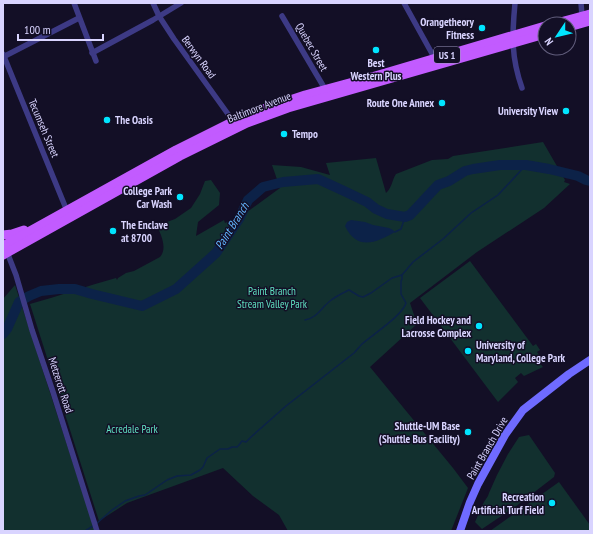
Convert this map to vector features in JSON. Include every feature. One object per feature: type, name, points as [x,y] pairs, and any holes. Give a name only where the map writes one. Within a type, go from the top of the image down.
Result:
[{"type":"main road","points":[[577,19],[587,17]]},
{"type":"main road","points":[[577,23],[587,17]]},
{"type":"main road","name":"Baltimore Avenue","points":[[4,250],[180,156],[246,123],[288,108],[513,40],[537,30]]},
{"type":"main road","name":"Baltimore Avenue","points":[[4,250],[43,224],[183,146],[233,121],[269,107],[325,89],[435,59],[537,36]]},
{"type":"main road","points":[[3,235],[12,234],[43,224]]},
{"type":"street","points":[[74,3],[96,61]]},
{"type":"street","name":"Berwyn Road","points":[[153,3],[159,16],[174,39],[233,121]]},
{"type":"street","points":[[92,53],[181,3]]},
{"type":"street","points":[[404,3],[435,59]]},
{"type":"street","points":[[515,3],[513,40],[514,58],[517,74],[522,88]]},
{"type":"street","points":[[581,3],[587,17]]},
{"type":"street","name":"Quebec Street","points":[[282,16],[325,89]]},
{"type":"street","points":[[3,56],[79,18]]},
{"type":"street","name":"Tecumseh Street","points":[[3,56],[67,211]]},
{"type":"street","name":"Metzerott Road","points":[[4,250],[21,293],[96,527]]},
{"type":"street","name":"Paint Branch Drive","points":[[460,531],[478,484],[505,435],[523,410],[569,374],[590,360]]},
{"type":"green space","points":[[543,142],[565,180],[564,182],[570,184],[544,208],[477,252],[410,303],[417,324],[370,367],[468,488],[451,531],[288,531],[279,515],[253,496],[223,468],[127,503],[99,521],[30,304],[116,278],[117,280],[126,273],[134,271],[160,257],[163,247],[158,228],[191,208],[200,194],[205,181],[211,180],[220,193],[219,205],[198,222],[196,236],[224,220],[225,223],[247,212],[280,188],[272,165],[301,167],[330,175],[326,163],[376,158],[386,193],[390,189],[396,174],[432,160],[448,159],[453,156]]},
{"type":"green space","name":"Field Hockey and Lacrosse Complex","points":[[470,261],[533,346],[536,344],[540,350],[537,352],[540,356],[536,359],[543,367],[524,376],[521,373],[515,378],[518,382],[498,402],[420,298]]},
{"type":"green space","points":[[15,285],[95,531],[3,531],[3,299]]},
{"type":"green space","points":[[529,435],[555,473],[554,477],[515,507],[482,529],[475,522],[497,475],[519,437]]},
{"type":"green space","name":"Recreation Artificial Turf Field","points":[[559,482],[590,525],[590,531],[490,531]]},
{"type":"water","points":[[351,220],[389,228],[395,232],[374,242],[361,242],[350,234],[345,226],[347,222]]},
{"type":"waterway","name":"Paint Branch","points":[[3,334],[7,329],[19,302],[41,291],[75,289],[142,306],[176,289],[216,253],[239,219],[248,200],[263,187],[283,182],[318,179],[367,202],[376,209],[387,214],[405,217],[410,215],[438,185],[449,181],[465,171],[473,169],[500,165],[526,165],[578,176],[590,181]]},
{"type":"waterway","points":[[305,320],[316,315],[332,299],[349,290],[363,297],[392,278],[402,275],[413,262],[443,239],[471,213],[498,195],[526,165]]},
{"type":"waterway","points":[[395,232],[401,229],[405,217]]},
{"type":"waterway","points":[[96,524],[125,501],[145,495],[167,480],[177,476],[191,475],[200,470],[207,458],[220,449],[237,447],[242,441],[246,442],[286,406],[354,353],[362,344],[387,325],[404,308],[406,303],[401,294],[402,275]]},
{"type":"waterway","points":[[85,531],[93,526]]},
{"type":"place","name":"Orangetheory Fitness","points":[[482,28]]},
{"type":"place","name":"Best Western Plus","points":[[376,50]]},
{"type":"place","name":"Route One Annex","points":[[442,103]]},
{"type":"place","name":"University View","points":[[566,111]]},
{"type":"place","name":"The Oasis","points":[[107,120]]},
{"type":"place","name":"Tempo","points":[[284,134]]},
{"type":"place","name":"College Park Car Wash","points":[[180,197]]},
{"type":"place","name":"The Enclave at 8700","points":[[113,231]]},
{"type":"place","name":"Field Hockey and Lacrosse Complex","points":[[479,326]]},
{"type":"place","name":"University of Maryland, College Park","points":[[468,351]]},
{"type":"place","name":"Shuttle-UM Base (Shuttle Bus Facility)","points":[[468,432]]},
{"type":"place","name":"Recreation Artificial Turf Field","points":[[552,503]]},
{"type":"park label","name":"Paint Branch Stream Valley Park","points":[[272,297]]},
{"type":"park label","name":"Acredale Park","points":[[132,429]]}]
